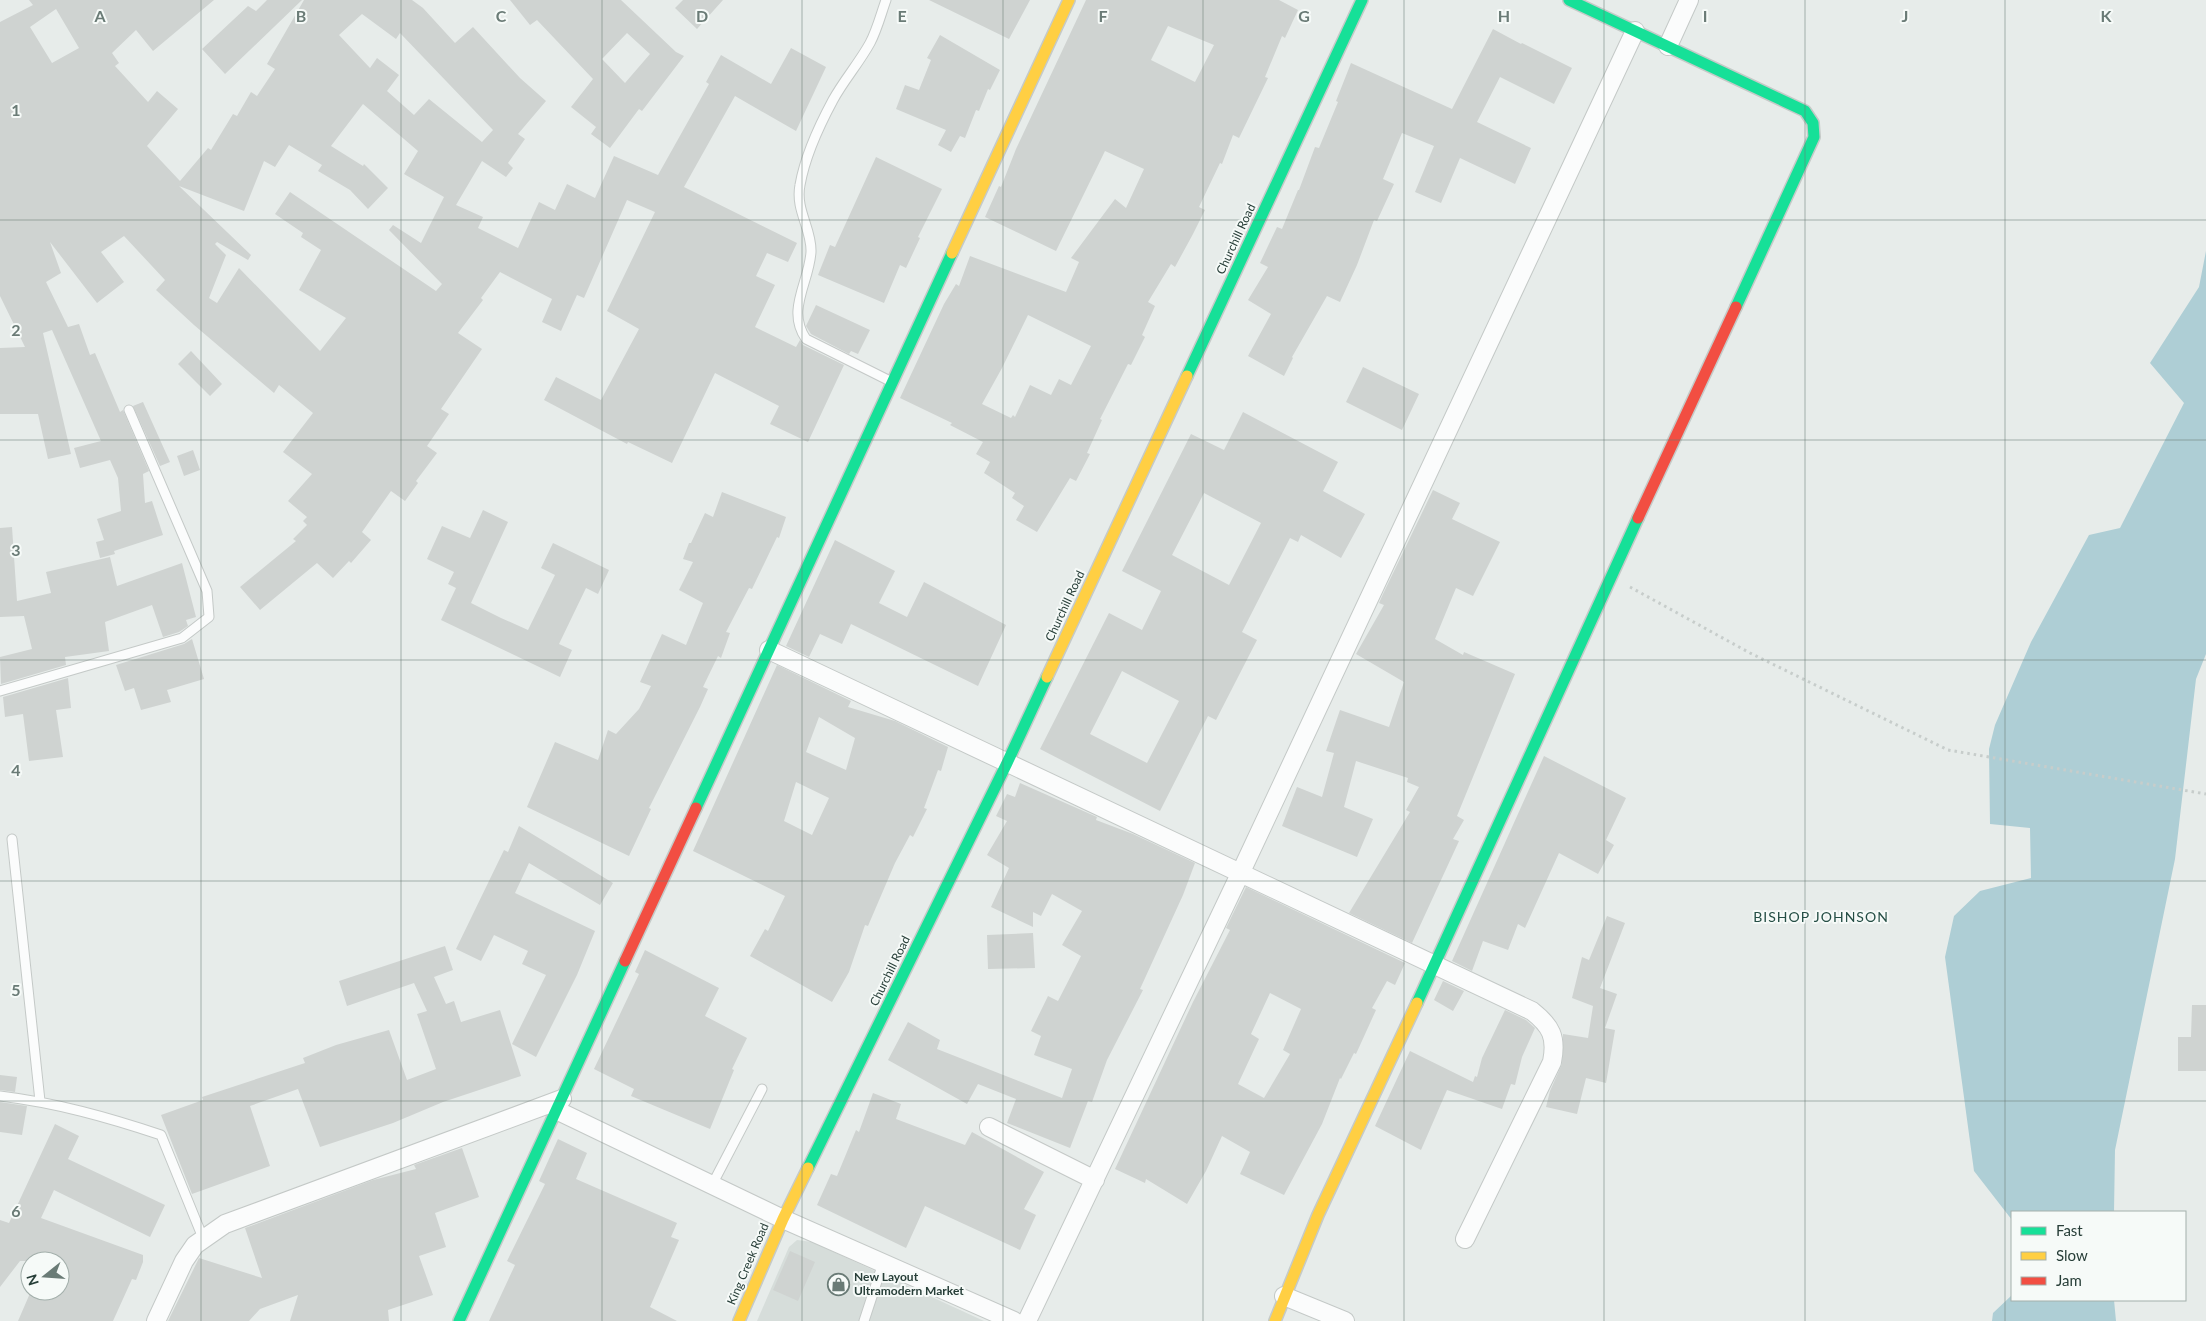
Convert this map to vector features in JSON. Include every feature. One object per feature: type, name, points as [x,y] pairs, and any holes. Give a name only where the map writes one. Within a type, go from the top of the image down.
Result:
[{"type":"street","points":[[459,1321],[1068,0]]},
{"type":"street","name":"Churchill Road","points":[[783,1219],[1007,763],[1362,0]]},
{"type":"street","points":[[1276,1321],[1284,1296],[1318,1214],[1435,965],[1611,576],[1814,137],[1815,128],[1812,118],[1805,110],[1569,0]]},
{"type":"street","points":[[1668,46],[1689,0]]},
{"type":"street","points":[[1027,1321],[1240,874],[1635,31]]},
{"type":"street","points":[[769,650],[1532,1011],[1544,1020],[1552,1033],[1555,1047],[1552,1062],[1465,1239]]},
{"type":"street","points":[[156,1321],[184,1261],[195,1245],[225,1224],[559,1105],[712,1185],[783,1219],[1014,1321]]},
{"type":"street","points":[[989,1127],[1095,1180]]},
{"type":"street","name":"King Creek Road","points":[[739,1321],[783,1219]]},
{"type":"street","points":[[1284,1296],[1345,1321]]},
{"type":"lane","points":[[886,0],[871,41],[833,100],[805,161],[798,201],[809,237],[811,251],[798,303],[797,319],[800,330],[806,339],[892,382]]},
{"type":"lane","points":[[0,691],[182,638],[209,617],[206,591],[129,410]]},
{"type":"lane","points":[[12,839],[40,1101]]},
{"type":"lane","points":[[712,1185],[762,1089]]},
{"type":"lane","points":[[0,1096],[40,1101],[100,1115],[161,1136],[203,1238]]},
{"type":"lane","points":[[864,1321],[883,1263]]},
{"type":"path","points":[[1611,576],[1750,653],[1948,750],[2195,794],[2206,794]]},
{"type":"shaded area","name":"New Layout Ultramodern Market","points":[[797,1240],[812,1242],[984,1321],[757,1321],[789,1247]]},
{"type":"water","points":[[2206,251],[2206,654],[2196,679],[2175,859],[2115,1150],[2114,1211],[2011,1211],[2011,1219],[1974,1171],[1945,957],[1954,916],[1980,891],[2031,878],[2030,828],[1990,824],[1989,749],[1995,725],[2031,642],[2089,535],[2120,528],[2184,403],[2150,363],[2199,287]]},
{"type":"water","points":[[2011,1296],[2011,1301],[2114,1301],[2116,1321],[1992,1321],[1993,1313]]},
{"type":"building","points":[[29,0],[214,0],[153,51],[136,30],[112,53],[119,63],[115,66],[148,102],[157,91],[178,109],[147,146],[180,181],[208,148],[211,150],[233,114],[237,116],[251,92],[257,96],[275,69],[267,64],[304,0],[412,0],[423,8],[455,43],[473,27],[520,78],[546,101],[518,134],[525,139],[508,163],[513,168],[506,177],[482,161],[456,205],[483,217],[478,228],[518,248],[539,202],[555,210],[567,184],[595,198],[614,156],[658,175],[709,84],[706,82],[721,55],[771,84],[791,48],[826,67],[796,131],[735,96],[684,187],[797,243],[788,262],[767,253],[756,276],[775,285],[755,327],[796,347],[800,340],[803,345],[844,365],[808,442],[770,424],[779,406],[715,373],[672,463],[628,442],[627,444],[544,400],[556,377],[601,400],[639,329],[607,311],[655,212],[627,200],[584,298],[577,295],[561,331],[542,322],[552,299],[500,272],[481,298],[483,300],[458,333],[482,349],[441,409],[449,414],[427,446],[437,453],[416,481],[418,483],[405,501],[391,491],[362,532],[371,540],[351,563],[349,561],[333,578],[317,563],[260,610],[240,587],[296,541],[293,539],[307,525],[303,521],[307,517],[288,501],[312,474],[283,452],[313,413],[279,385],[274,393],[156,290],[165,280],[124,236],[101,252],[124,282],[97,303],[50,242],[61,273],[46,282],[68,327],[79,324],[90,355],[95,353],[120,412],[123,410],[149,471],[143,474],[145,503],[152,501],[163,535],[114,551],[115,554],[100,558],[96,542],[104,540],[97,519],[121,511],[118,478],[110,460],[80,468],[74,448],[101,441],[52,330],[43,333],[71,454],[48,459],[38,414],[0,414],[0,348],[25,347],[0,296],[0,22],[33,5]],"holes":[[[56,9],[79,48],[52,63],[30,27]],[[362,14],[396,39],[400,33],[493,130],[482,142],[429,99],[414,115],[387,91],[399,75],[377,58],[370,68],[339,35]],[[363,104],[418,151],[404,174],[444,197],[421,243],[393,225],[389,230],[442,284],[436,291],[290,192],[275,214],[303,233],[301,237],[321,250],[299,290],[346,318],[320,351],[239,268],[217,303],[209,298],[226,255],[215,244],[217,242],[248,260],[251,255],[179,186],[244,211],[264,161],[275,167],[289,145],[322,165],[318,171],[350,190],[368,209],[388,188],[364,164],[363,166],[331,146]]]},
{"type":"building","points":[[267,0],[302,0],[225,74],[202,49],[248,6],[256,11]]},
{"type":"building","points":[[510,0],[621,0],[676,52],[684,56],[642,111],[639,109],[610,148],[591,134],[596,127],[571,107],[593,79],[537,20],[530,25]],"holes":[[[627,33],[650,54],[625,83],[602,59]]]},
{"type":"building","points":[[683,0],[723,0],[697,29],[675,8]]},
{"type":"building","points":[[929,0],[1030,0],[1009,39]]},
{"type":"building","points":[[1086,0],[1279,0],[1298,10],[1285,38],[1282,36],[1265,77],[1268,78],[1239,138],[1233,135],[1222,164],[1220,163],[1199,207],[1205,210],[1193,234],[1175,267],[1171,264],[1148,302],[1155,306],[1142,335],[1145,337],[1131,365],[1128,364],[1100,419],[1102,420],[1087,453],[1090,454],[1076,481],[1070,478],[1037,532],[1016,520],[1024,506],[1012,498],[1015,493],[984,473],[990,462],[976,454],[983,442],[950,425],[952,423],[900,398],[944,304],[956,284],[959,286],[970,256],[1066,292],[1079,262],[1071,258],[1115,199],[1126,208],[1144,169],[1105,151],[1056,251],[985,217],[999,186],[1001,187],[1016,149]],"holes":[[[1168,26],[1214,45],[1195,82],[1151,60]],[[1028,315],[1091,346],[1071,385],[1059,379],[1051,395],[1030,385],[1015,417],[1013,415],[1011,418],[982,404]]]},
{"type":"building","points":[[1493,29],[1572,68],[1554,104],[1500,77],[1477,122],[1531,148],[1515,184],[1460,158],[1441,203],[1415,192],[1434,146],[1402,133],[1383,179],[1394,184],[1377,221],[1374,220],[1357,265],[1340,302],[1327,296],[1292,357],[1284,376],[1248,356],[1271,314],[1248,300],[1268,267],[1260,263],[1277,227],[1282,229],[1315,147],[1319,148],[1338,102],[1336,101],[1351,63],[1452,109]]},
{"type":"building","points":[[940,35],[1000,70],[990,90],[988,89],[979,111],[976,110],[965,138],[960,136],[951,152],[938,145],[946,130],[896,109],[905,85],[919,90],[931,60],[927,58]]},
{"type":"building","points":[[876,157],[942,189],[918,237],[920,238],[906,268],[900,265],[884,303],[818,275],[830,245],[835,247]]},
{"type":"building","points":[[816,305],[870,330],[858,354],[851,351],[849,354],[811,334],[806,326]]},
{"type":"building","points":[[191,351],[222,384],[210,396],[178,364]]},
{"type":"building","points":[[1363,367],[1419,394],[1402,430],[1346,402]]},
{"type":"building","points":[[143,402],[170,462],[160,466],[133,406]]},
{"type":"building","points":[[1243,412],[1338,462],[1323,491],[1365,514],[1341,558],[1301,535],[1298,542],[1290,538],[1242,632],[1257,640],[1216,720],[1208,716],[1160,811],[1040,749],[1109,613],[1142,630],[1161,591],[1122,571],[1191,434],[1224,450]],"holes":[[[1204,493],[1261,523],[1229,585],[1172,555]],[[1122,671],[1179,701],[1147,763],[1090,734]]]},
{"type":"building","points":[[193,450],[200,470],[184,476],[177,456]]},
{"type":"building","points":[[1433,490],[1460,503],[1452,519],[1500,542],[1473,596],[1456,588],[1435,639],[1463,655],[1464,652],[1515,674],[1457,816],[1464,820],[1453,839],[1459,841],[1412,943],[1349,913],[1410,812],[1406,810],[1419,787],[1407,782],[1408,778],[1356,761],[1344,807],[1373,819],[1357,857],[1282,826],[1297,787],[1322,797],[1334,753],[1326,751],[1340,710],[1389,727],[1404,682],[1356,654],[1384,605],[1379,603]]},
{"type":"building","points":[[722,492],[786,517],[779,538],[777,537],[752,589],[749,588],[726,632],[730,633],[721,658],[718,656],[703,687],[708,689],[649,808],[651,809],[629,856],[527,807],[555,742],[598,760],[608,730],[616,734],[639,709],[651,686],[640,682],[662,634],[686,645],[703,603],[679,590],[693,562],[683,559],[705,513],[713,517]]},
{"type":"building","points":[[483,510],[508,522],[471,603],[501,618],[528,630],[555,575],[541,568],[553,543],[609,570],[598,594],[586,588],[559,644],[572,650],[560,677],[441,620],[456,588],[448,584],[454,572],[427,559],[442,526],[470,538]]},
{"type":"building","points":[[12,527],[17,601],[51,593],[46,572],[110,557],[117,586],[182,563],[196,617],[186,620],[188,626],[179,632],[163,637],[152,605],[105,622],[109,651],[65,657],[66,665],[1,684],[0,657],[32,649],[24,616],[0,617],[0,528]]},
{"type":"building","points":[[835,540],[895,571],[879,603],[907,617],[924,582],[1006,625],[978,686],[851,624],[842,644],[820,634],[809,657],[786,646]]},
{"type":"building","points":[[192,639],[204,679],[167,690],[171,702],[141,710],[134,688],[125,691],[116,665],[184,644]]},
{"type":"building","points":[[777,665],[851,701],[848,707],[895,721],[948,747],[941,771],[938,770],[924,808],[927,809],[913,837],[910,835],[895,863],[868,926],[865,925],[849,972],[832,1002],[750,956],[765,929],[768,931],[785,896],[693,851]],"holes":[[[819,717],[855,738],[846,770],[806,752]],[[796,782],[829,798],[812,835],[784,821]]]},
{"type":"building","points":[[68,678],[71,708],[56,710],[63,757],[29,761],[23,714],[5,717],[3,697]]},
{"type":"building","points":[[1544,756],[1626,798],[1606,840],[1614,845],[1598,874],[1559,853],[1525,928],[1518,924],[1508,950],[1483,941],[1472,971],[1452,961]]},
{"type":"building","points":[[1020,783],[1097,817],[1096,820],[1133,834],[1195,863],[1183,895],[1140,989],[1143,990],[1107,1060],[1092,1102],[1088,1101],[1070,1148],[1007,1123],[1016,1099],[978,1084],[967,1104],[888,1060],[908,1022],[940,1040],[937,1049],[1062,1098],[1072,1069],[1034,1055],[1041,1036],[1031,1031],[1048,996],[1058,1001],[1081,956],[1062,945],[1082,911],[1052,894],[1041,916],[1033,912],[1033,927],[991,907],[1009,868],[987,855],[1007,821],[996,816],[1007,794],[1015,797]]},
{"type":"building","points":[[519,826],[613,883],[600,905],[529,863],[515,893],[595,931],[577,975],[536,1057],[512,1044],[546,975],[522,964],[528,951],[494,935],[481,961],[456,949],[504,850],[508,852]]},
{"type":"building","points":[[1246,887],[1405,963],[1395,985],[1387,981],[1372,1008],[1376,1010],[1356,1054],[1354,1053],[1340,1078],[1322,1124],[1284,1195],[1240,1174],[1250,1152],[1222,1136],[1206,1171],[1187,1204],[1146,1179],[1145,1183],[1115,1169],[1193,1002],[1230,930],[1226,928]],"holes":[[[1270,993],[1301,1009],[1283,1050],[1290,1054],[1264,1098],[1238,1084],[1259,1039],[1251,1034]]]},
{"type":"building","points":[[1607,916],[1625,923],[1600,988],[1617,994],[1605,1028],[1615,1030],[1606,1083],[1586,1078],[1577,1114],[1546,1107],[1550,1091],[1562,1064],[1563,1034],[1588,1038],[1593,1006],[1572,998],[1582,957],[1589,960]]},
{"type":"building","points":[[1033,933],[1035,968],[988,969],[987,935]]},
{"type":"building","points":[[445,946],[453,970],[434,977],[446,1004],[454,1001],[461,1022],[500,1010],[521,1076],[443,1102],[393,1123],[320,1147],[298,1089],[250,1106],[270,1166],[192,1194],[161,1115],[203,1100],[202,1097],[305,1063],[303,1058],[336,1045],[389,1030],[407,1080],[436,1069],[417,1014],[427,1011],[414,983],[347,1006],[339,981]]},
{"type":"building","points":[[645,950],[719,988],[705,1016],[747,1038],[732,1069],[734,1070],[710,1129],[631,1096],[634,1089],[594,1069],[639,974],[635,972]]},
{"type":"building","points":[[1443,981],[1464,991],[1453,1011],[1434,1000]]},
{"type":"building","points":[[2192,1005],[2206,1005],[2206,1071],[2178,1071],[2178,1037],[2191,1037]]},
{"type":"building","points":[[1505,1010],[1526,1020],[1535,1028],[1522,1057],[1515,1085],[1511,1084],[1502,1109],[1447,1090],[1421,1150],[1375,1126],[1410,1051],[1473,1082],[1475,1076],[1477,1077],[1482,1058]]},
{"type":"building","points":[[0,1075],[17,1077],[15,1092],[0,1090]]},
{"type":"building","points":[[873,1093],[901,1104],[896,1119],[965,1145],[972,1132],[1044,1172],[1024,1209],[1036,1215],[1020,1250],[925,1206],[906,1248],[817,1205],[831,1174],[837,1176],[856,1130],[859,1132]]},
{"type":"building","points":[[0,1102],[27,1106],[22,1135],[0,1132]]},
{"type":"building","points":[[55,1124],[79,1136],[68,1159],[165,1205],[150,1237],[54,1190],[41,1218],[143,1255],[143,1262],[136,1280],[132,1279],[113,1321],[18,1321],[27,1301],[70,1301],[70,1251],[20,1251],[20,1261],[0,1287],[0,1220],[9,1223]]},
{"type":"building","points":[[558,1139],[587,1153],[576,1179],[677,1223],[671,1237],[679,1240],[650,1307],[677,1321],[489,1321],[515,1265],[507,1261],[545,1184],[539,1181]]},
{"type":"building","points":[[462,1148],[479,1197],[435,1213],[446,1247],[419,1256],[433,1295],[388,1310],[389,1321],[290,1321],[298,1295],[260,1309],[249,1321],[168,1321],[199,1258],[262,1278],[245,1228],[373,1180],[416,1169],[414,1165]]},
{"type":"building","points":[[790,1251],[815,1262],[798,1301],[773,1290]]},
{"type":"traffic: fast","points":[[1187,376],[1362,0]]},
{"type":"traffic: fast","points":[[1569,0],[1805,111],[1813,123],[1814,137],[1736,307]]},
{"type":"traffic: fast","points":[[696,808],[952,253]]},
{"type":"traffic: fast","points":[[1417,1003],[1638,518]]},
{"type":"traffic: fast","points":[[808,1168],[1007,763],[1047,677]]},
{"type":"traffic: fast","points":[[459,1321],[625,961]]},
{"type":"traffic: slow","points":[[952,253],[1069,0]]},
{"type":"traffic: slow","points":[[1047,677],[1187,376]]},
{"type":"traffic: slow","points":[[1275,1321],[1318,1215],[1417,1003]]},
{"type":"traffic: slow","points":[[739,1321],[783,1219],[808,1168]]},
{"type":"traffic: jam","points":[[1638,518],[1736,307]]},
{"type":"traffic: jam","points":[[625,961],[696,808]]},
{"type":"place","name":"New Layout Ultramodern Market","points":[[838,1284]]},
{"type":"district","name":"BISHOP JOHNSON","points":[[1821,917]]}]
